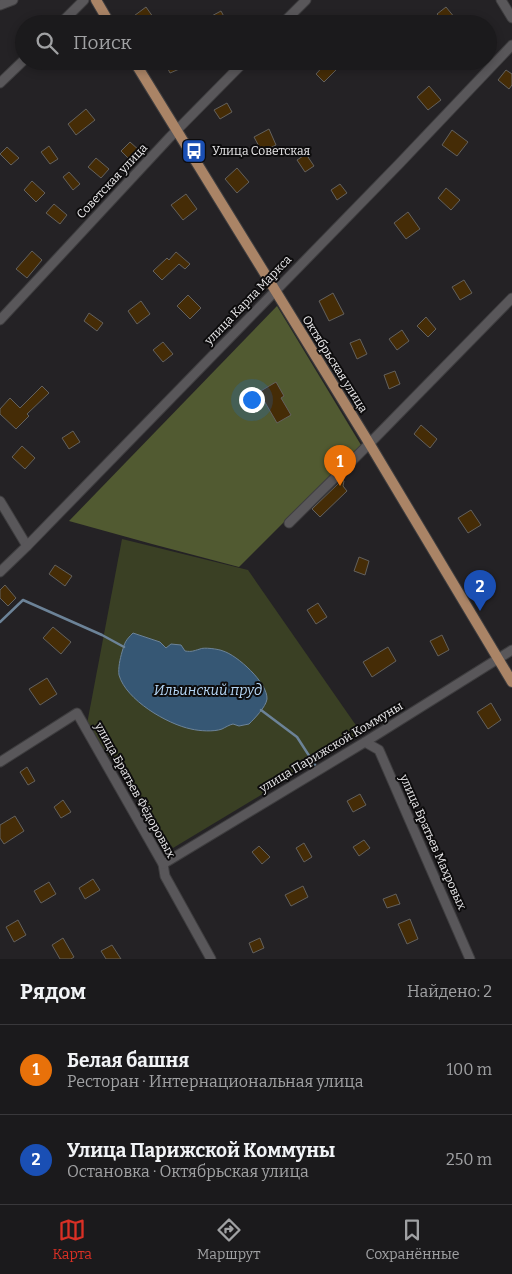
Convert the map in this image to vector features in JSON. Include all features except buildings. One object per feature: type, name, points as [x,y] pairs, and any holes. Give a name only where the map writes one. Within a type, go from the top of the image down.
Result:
[{"type":"main road","points":[[96,0],[105,15]]},
{"type":"main road","name":"Октябрьская улица","points":[[139,70],[369,444],[512,682]]},
{"type":"street","points":[[0,5],[13,0]]},
{"type":"street","points":[[69,15],[84,0]]},
{"type":"street","points":[[291,15],[306,0]]},
{"type":"street","points":[[501,0],[512,18]]},
{"type":"street","name":"улица Карла Маркса","points":[[497,61],[512,45]]},
{"type":"street","points":[[0,83],[15,69]]},
{"type":"street","name":"Советская улица","points":[[0,320],[176,130],[236,70]]},
{"type":"street","name":"улица Карла Маркса","points":[[0,572],[399,164],[488,70]]},
{"type":"street","points":[[289,523],[512,298]]},
{"type":"street","points":[[0,501],[27,546]]},
{"type":"street","name":"улица Парижской Коммуны","points":[[163,864],[365,742],[512,650]]},
{"type":"street","name":"улица Братьев Фёдоровых","points":[[0,762],[77,713],[163,864],[165,876],[211,959]]},
{"type":"street","name":"улица Братьев Махровых","points":[[365,742],[379,750],[470,959]]},
{"type":"green space","points":[[277,306],[361,445],[239,567],[69,521]]},
{"type":"green space","points":[[122,539],[248,570],[362,734],[173,848],[87,724]]},
{"type":"water","name":"Ильинский пруд","points":[[133,633],[160,642],[166,648],[171,644],[181,645],[185,651],[208,648],[221,650],[236,658],[251,670],[263,685],[267,699],[260,713],[249,724],[239,726],[233,724],[215,731],[202,731],[181,726],[149,710],[130,693],[119,675],[119,664],[124,646]]},
{"type":"waterway","points":[[0,622],[23,600],[102,635],[124,647]]},
{"type":"waterway","points":[[261,710],[297,737],[317,768]]},
{"type":"place","name":"Улица Советская","points":[[194,151]]},
{"type":"place","name":"Белая башня","points":[[340,486]]},
{"type":"place","name":"Улица Парижской Коммуны","points":[[480,611]]}]
